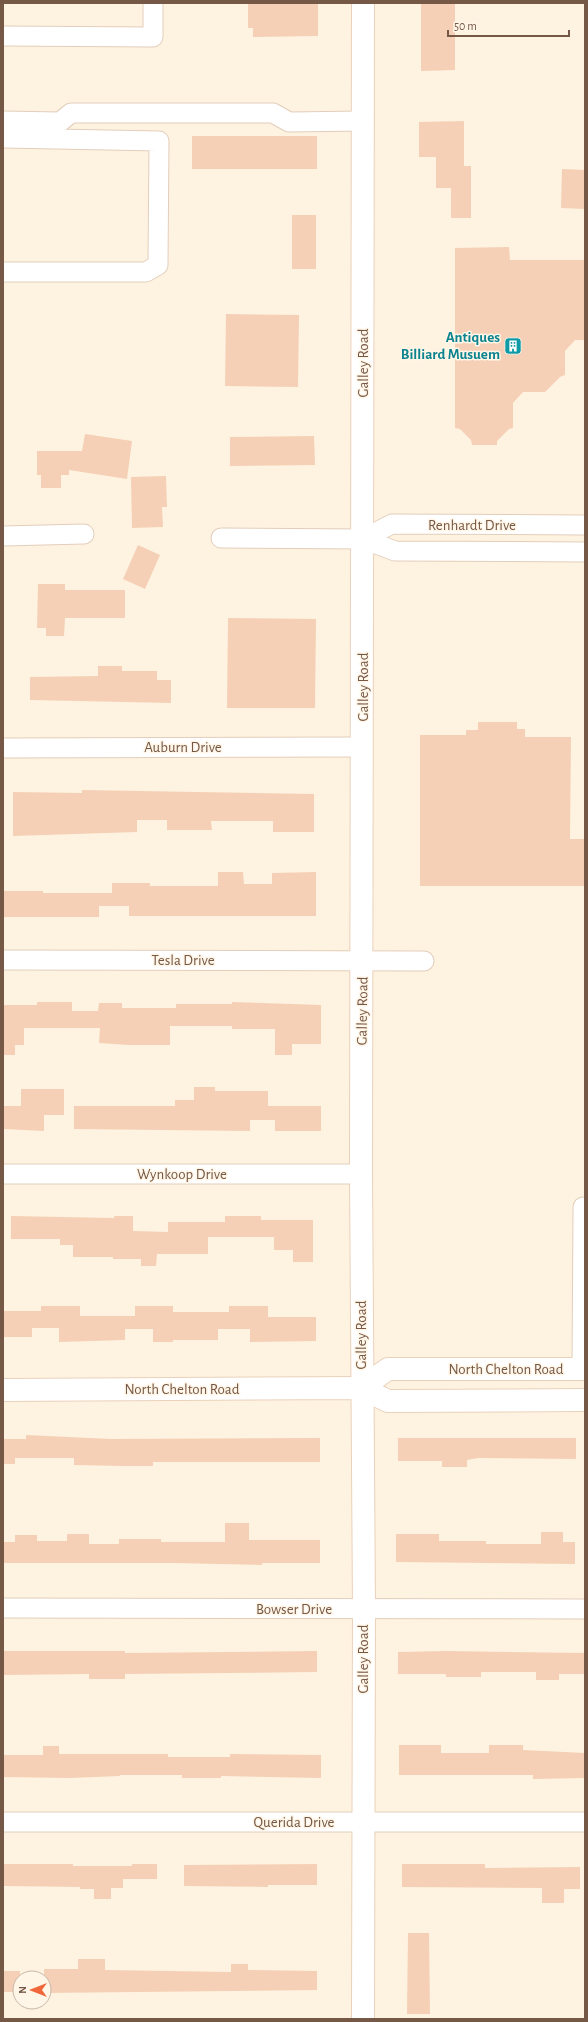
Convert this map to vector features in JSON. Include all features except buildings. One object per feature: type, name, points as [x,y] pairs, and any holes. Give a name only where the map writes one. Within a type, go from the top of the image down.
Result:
[{"type":"main road","name":"Galley Road","points":[[363,2019],[364,1609],[361,1174],[363,960],[363,121],[366,5]]},
{"type":"main road","name":"North Chelton Road","points":[[362,1388],[388,1369],[584,1369]]},
{"type":"main road","name":"North Chelton Road","points":[[3,1390],[362,1388],[388,1401],[585,1400]]},
{"type":"street","points":[[3,36],[153,37],[153,3]]},
{"type":"street","points":[[3,121],[60,122],[72,113],[273,113],[289,122],[363,121]]},
{"type":"street","points":[[3,138],[159,141],[158,265],[146,272],[3,272]]},
{"type":"street","name":"Renhardt Drive","points":[[363,539],[392,524],[585,525]]},
{"type":"street","points":[[3,536],[84,534]]},
{"type":"street","name":"Renhardt Drive","points":[[221,538],[363,539],[394,551],[585,552]]},
{"type":"street","name":"Auburn Drive","points":[[3,748],[362,747]]},
{"type":"street","name":"Tesla Drive","points":[[3,960],[424,961]]},
{"type":"street","name":"Wynkoop Drive","points":[[3,1174],[361,1174]]},
{"type":"street","points":[[583,1207],[584,1369]]},
{"type":"street","name":"Bowser Drive","points":[[3,1608],[585,1609]]},
{"type":"street","name":"Querida Drive","points":[[3,1822],[585,1822]]},
{"type":"place","name":"Antiques Billiard Musuem","points":[[513,346]]}]
